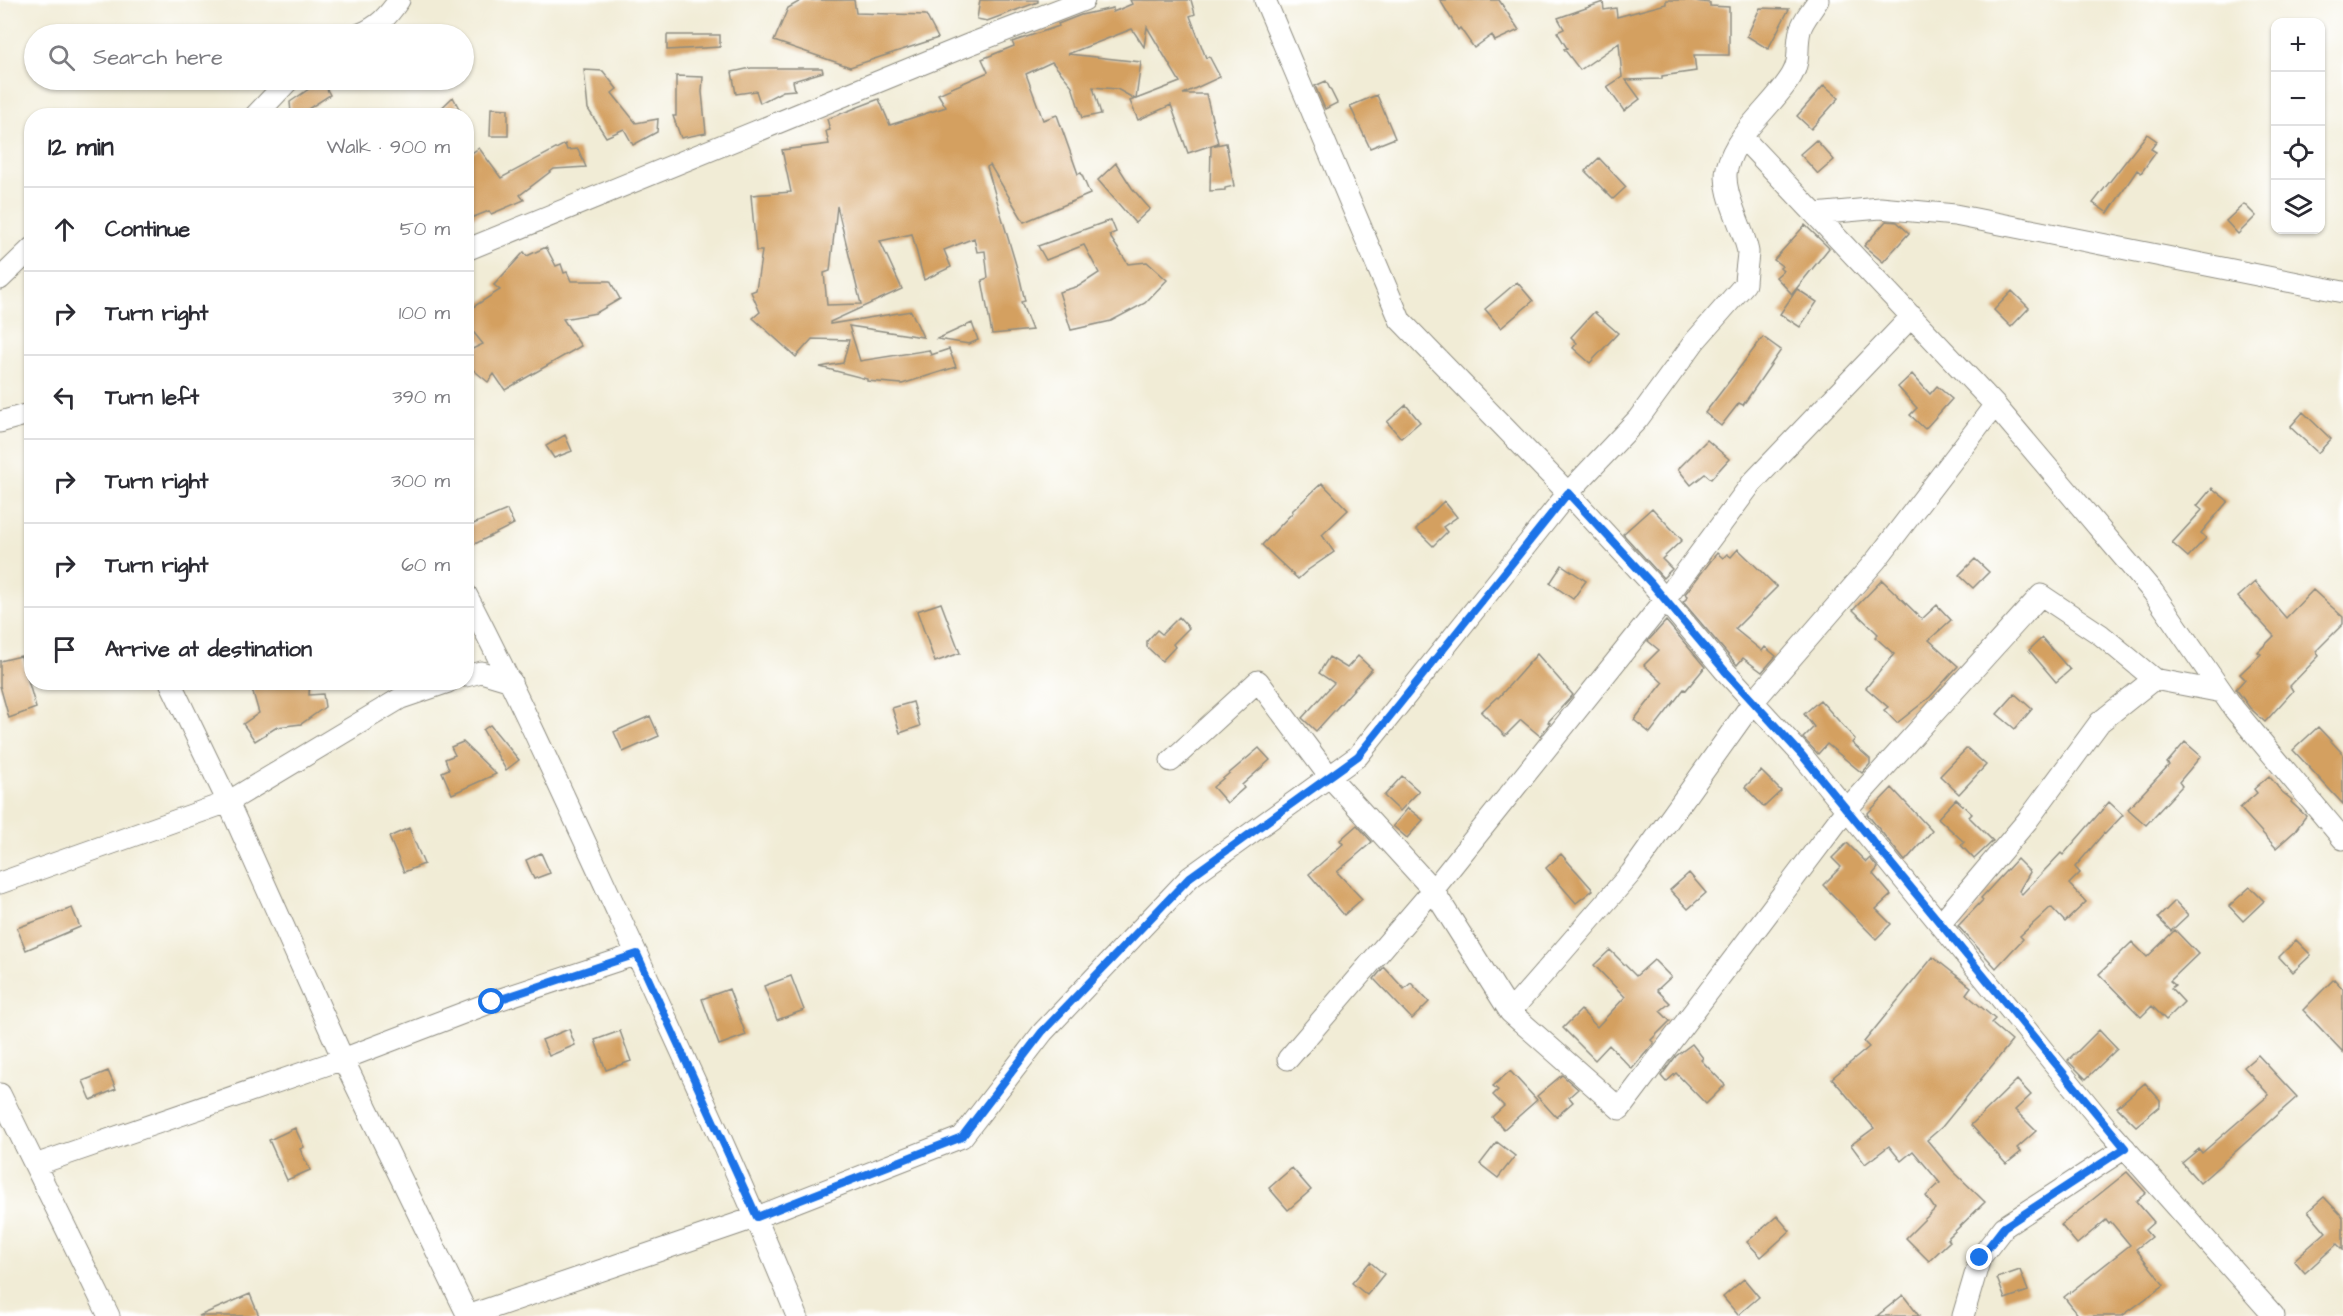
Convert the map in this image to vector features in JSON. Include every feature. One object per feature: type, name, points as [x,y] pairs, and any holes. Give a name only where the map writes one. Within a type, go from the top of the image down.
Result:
[{"type":"street","points":[[380,24],[399,0]]},
{"type":"street","points":[[474,247],[1084,0]]},
{"type":"street","points":[[1265,0],[1400,320],[1568,493],[1801,754],[2125,1148],[2274,1316]]},
{"type":"street","points":[[174,690],[228,802],[343,1059],[468,1316],[757,1217],[962,1137],[1042,1032],[1190,877],[1358,756],[1568,493],[1638,419],[1695,341],[1745,284],[1748,254],[1727,189],[1726,169],[1742,137],[1792,76],[1799,60],[1800,28],[1818,0]]},
{"type":"street","points":[[263,108],[280,90]]},
{"type":"street","points":[[1742,137],[1995,405],[2153,592],[2234,709],[2343,839]]},
{"type":"street","points":[[1815,214],[1880,208],[1955,215],[2343,292]]},
{"type":"street","points":[[0,279],[24,256]]},
{"type":"street","points":[[1288,1059],[1433,890],[1665,600],[1752,483],[1912,316]]},
{"type":"street","points":[[1510,1012],[1631,873],[1753,702],[1877,559],[1995,405]]},
{"type":"street","points":[[0,422],[24,415]]},
{"type":"street","points":[[1171,761],[1258,681],[1329,776],[1433,890],[1510,1012],[1620,1109],[1846,810],[2041,596],[2101,634],[2154,679],[2222,692]]},
{"type":"street","points":[[474,609],[511,681],[637,954],[757,1217],[797,1316]]},
{"type":"street","points":[[474,674],[481,672],[511,681]]},
{"type":"street","points":[[1940,924],[2027,821],[2100,722],[2154,679]]},
{"type":"street","points":[[0,883],[228,802],[401,698],[424,690]]},
{"type":"street","points":[[35,1165],[343,1059],[492,1002],[637,954]]},
{"type":"street","points":[[0,1094],[109,1316]]},
{"type":"street","points":[[1962,1316],[1980,1258],[2004,1227],[2125,1148]]},
{"type":"building","points":[[802,0],[854,0],[856,13],[926,15],[938,38],[850,67],[774,41],[788,8]]},
{"type":"building","points":[[980,0],[1038,0],[1038,2],[987,21],[977,19]]},
{"type":"building","points":[[1130,0],[1191,0],[1195,14],[1190,16],[1206,58],[1209,56],[1220,77],[1183,94],[1206,94],[1218,143],[1188,153],[1171,105],[1138,120],[1130,101],[1135,99],[1117,89],[1093,87],[1101,114],[1082,118],[1072,86],[1052,62],[1026,74],[1043,120],[1057,115],[1078,174],[1081,173],[1090,194],[1024,222],[990,165],[987,167],[1019,275],[1025,301],[1021,302],[1032,330],[992,334],[982,280],[988,278],[985,251],[977,252],[974,238],[944,250],[951,267],[924,280],[912,234],[880,241],[902,289],[830,324],[911,311],[923,337],[849,326],[860,361],[929,350],[931,355],[949,349],[956,367],[902,384],[867,381],[867,379],[820,367],[843,363],[849,340],[812,339],[796,357],[753,318],[760,312],[751,292],[756,290],[762,251],[756,251],[751,195],[791,192],[782,150],[829,144],[826,131],[830,130],[827,119],[879,99],[890,125],[946,107],[938,94],[988,72],[982,59],[1014,46],[1012,42],[1059,26],[1058,24],[1081,15],[1113,8],[1113,12],[1132,4]],"holes":[[[1147,27],[1180,82],[1136,99],[1141,62],[1068,54],[1132,29],[1144,47]],[[837,206],[850,259],[861,304],[827,305],[824,273],[830,271]]]},
{"type":"building","points":[[1440,0],[1499,0],[1519,30],[1495,41],[1492,35],[1474,48],[1460,28],[1458,30]]},
{"type":"building","points":[[1666,0],[1689,0],[1710,3],[1710,6],[1729,7],[1729,55],[1694,55],[1696,71],[1662,76],[1662,79],[1626,80],[1640,99],[1624,111],[1607,87],[1622,77],[1619,43],[1580,70],[1564,49],[1567,48],[1557,32],[1564,29],[1558,18],[1603,2],[1604,10],[1616,8],[1617,17],[1666,4]]},
{"type":"building","points":[[1760,8],[1789,9],[1768,49],[1747,36]]},
{"type":"building","points":[[667,35],[720,35],[720,47],[667,50]]},
{"type":"building","points":[[751,68],[822,68],[823,72],[793,81],[795,90],[783,91],[760,103],[756,91],[736,94],[732,72]]},
{"type":"building","points":[[584,70],[603,71],[617,89],[612,93],[636,123],[658,119],[657,132],[633,145],[624,129],[606,137],[588,109]]},
{"type":"building","points":[[676,76],[703,77],[702,92],[706,133],[681,138],[673,116],[676,116]]},
{"type":"building","points":[[1326,81],[1337,103],[1325,109],[1315,86]]},
{"type":"building","points":[[1824,85],[1839,98],[1811,129],[1797,116]]},
{"type":"building","points":[[307,90],[327,90],[330,95],[310,108],[291,108],[290,102]]},
{"type":"building","points":[[1377,95],[1395,138],[1370,148],[1350,106]]},
{"type":"building","points":[[453,97],[459,108],[441,108]]},
{"type":"building","points":[[491,108],[508,109],[508,136],[490,136]]},
{"type":"building","points":[[2147,134],[2157,141],[2151,149],[2156,152],[2141,173],[2137,170],[2108,213],[2093,203]]},
{"type":"building","points":[[1816,140],[1834,160],[1818,174],[1800,154]]},
{"type":"building","points":[[1226,143],[1234,186],[1225,188],[1225,190],[1210,191],[1211,146]]},
{"type":"building","points":[[565,144],[567,150],[578,149],[586,167],[554,169],[520,195],[524,200],[491,214],[489,211],[474,217],[474,151],[479,148],[501,178]]},
{"type":"building","points":[[1599,158],[1626,187],[1613,199],[1585,171]]},
{"type":"building","points":[[1116,163],[1132,188],[1150,209],[1135,223],[1098,180]]},
{"type":"building","points":[[2244,204],[2256,216],[2238,234],[2226,221]]},
{"type":"building","points":[[1111,220],[1116,232],[1109,235],[1128,264],[1147,262],[1167,280],[1145,303],[1111,321],[1071,330],[1059,292],[1079,286],[1099,273],[1084,245],[1046,260],[1038,246]]},
{"type":"building","points":[[1886,221],[1897,222],[1909,233],[1883,262],[1864,246]]},
{"type":"building","points":[[1805,225],[1829,248],[1792,294],[1776,277],[1783,271],[1780,268],[1782,266],[1774,260]]},
{"type":"building","points":[[546,247],[556,266],[561,264],[564,273],[567,272],[571,281],[610,281],[620,299],[596,313],[563,319],[581,346],[505,390],[494,374],[488,382],[474,371],[474,348],[483,344],[474,333],[474,306],[500,290],[494,285],[524,252],[527,256]]},
{"type":"building","points":[[1517,282],[1533,301],[1501,328],[1485,309]]},
{"type":"building","points":[[1797,289],[1817,302],[1800,327],[1780,314]]},
{"type":"building","points":[[2012,291],[2029,308],[2011,327],[1994,310]]},
{"type":"building","points":[[1594,312],[1618,333],[1590,363],[1573,348],[1577,343],[1571,337]]},
{"type":"building","points":[[972,323],[978,340],[969,344],[937,339]]},
{"type":"building","points":[[1763,337],[1781,350],[1743,405],[1739,403],[1721,426],[1705,413]]},
{"type":"building","points":[[1912,374],[1930,394],[1937,386],[1952,399],[1925,429],[1910,415],[1917,408],[1898,387]]},
{"type":"building","points":[[1406,405],[1420,422],[1401,438],[1387,422]]},
{"type":"building","points":[[2303,412],[2331,439],[2318,453],[2290,427]]},
{"type":"building","points":[[565,435],[572,451],[554,458],[546,446]]},
{"type":"building","points":[[1707,440],[1729,459],[1711,479],[1705,474],[1691,485],[1678,469]]},
{"type":"building","points":[[1322,483],[1348,510],[1322,535],[1334,552],[1298,579],[1262,545],[1292,511]]},
{"type":"building","points":[[2212,488],[2228,501],[2201,533],[2206,538],[2188,557],[2172,543],[2202,510],[2197,506]]},
{"type":"building","points":[[1444,501],[1457,517],[1443,527],[1447,532],[1433,546],[1416,529]]},
{"type":"building","points":[[1652,508],[1682,540],[1662,559],[1672,569],[1663,578],[1623,534]]},
{"type":"building","points":[[507,510],[514,524],[474,544],[474,524]]},
{"type":"building","points":[[1738,549],[1777,587],[1735,629],[1762,651],[1765,647],[1776,656],[1762,672],[1743,658],[1737,665],[1683,602],[1688,597],[1685,594],[1717,553],[1723,558],[1727,554],[1731,557]]},
{"type":"building","points":[[1975,559],[1989,572],[1973,588],[1959,575]]},
{"type":"building","points":[[1562,565],[1586,581],[1573,599],[1550,583]]},
{"type":"building","points":[[1882,580],[1922,619],[1937,605],[1951,620],[1929,640],[1958,666],[1930,697],[1897,723],[1884,710],[1888,707],[1866,688],[1894,654],[1875,637],[1878,634],[1853,610]]},
{"type":"building","points":[[2255,582],[2286,618],[2313,590],[2343,617],[2343,624],[2316,651],[2319,656],[2290,686],[2293,691],[2265,722],[2250,708],[2236,689],[2245,679],[2240,674],[2261,654],[2258,652],[2274,636],[2238,597]]},
{"type":"building","points":[[941,603],[960,653],[935,662],[917,611]]},
{"type":"building","points":[[1179,617],[1189,628],[1173,644],[1175,647],[1162,661],[1147,647],[1147,641],[1157,630],[1162,634]]},
{"type":"building","points":[[1666,621],[1705,667],[1686,690],[1684,689],[1650,733],[1634,720],[1663,683],[1644,665],[1659,650],[1648,641]]},
{"type":"building","points":[[2042,638],[2070,670],[2056,682],[2029,650]]},
{"type":"building","points":[[1537,654],[1573,695],[1548,722],[1550,723],[1540,736],[1521,720],[1505,736],[1481,712],[1498,698]]},
{"type":"building","points":[[21,656],[24,666],[24,690],[31,690],[36,708],[9,718],[0,686],[0,661]]},
{"type":"building","points":[[1358,656],[1372,669],[1316,731],[1302,718],[1334,683],[1319,673],[1329,657],[1347,668]]},
{"type":"building","points":[[252,690],[309,690],[309,695],[323,694],[325,707],[301,724],[277,727],[255,741],[243,724],[259,713]]},
{"type":"building","points":[[2015,694],[2032,709],[2015,729],[1997,714]]},
{"type":"building","points":[[1820,700],[1855,739],[1852,743],[1870,759],[1870,764],[1862,773],[1827,744],[1818,754],[1803,738],[1814,727],[1804,714]]},
{"type":"building","points":[[913,702],[920,726],[900,733],[892,708]]},
{"type":"building","points":[[650,716],[659,736],[623,752],[614,732]]},
{"type":"building","points":[[490,725],[519,760],[506,770],[483,730]]},
{"type":"building","points":[[2318,727],[2343,754],[2343,804],[2293,750]]},
{"type":"building","points":[[463,742],[496,774],[452,794],[442,772],[449,769],[445,759],[455,755],[451,747]]},
{"type":"building","points":[[2185,742],[2201,756],[2179,782],[2182,786],[2146,825],[2128,809],[2169,765],[2167,763]]},
{"type":"building","points":[[1259,748],[1270,760],[1242,785],[1244,788],[1227,803],[1213,787]]},
{"type":"building","points":[[1967,748],[1986,765],[1959,794],[1940,776]]},
{"type":"building","points":[[1761,771],[1781,791],[1764,807],[1745,787]]},
{"type":"building","points":[[1402,776],[1419,791],[1400,811],[1384,796]]},
{"type":"building","points":[[2269,776],[2306,816],[2295,831],[2276,848],[2240,808],[2257,793],[2254,789]]},
{"type":"building","points":[[1892,788],[1932,831],[1905,861],[1867,814]]},
{"type":"building","points":[[1956,799],[1972,814],[1969,817],[1993,841],[1974,859],[1961,845],[1964,842],[1938,818]]},
{"type":"building","points":[[2109,802],[2123,815],[2075,867],[2080,873],[2069,884],[2086,902],[2065,922],[2051,907],[2020,936],[2023,939],[1996,968],[1958,926],[2017,859],[2030,872],[2019,891],[2022,894],[2061,853],[2063,855]]},
{"type":"building","points":[[1408,808],[1423,820],[1407,838],[1393,826]]},
{"type":"building","points":[[1357,825],[1372,842],[1337,872],[1362,899],[1344,915],[1309,874],[1343,844],[1340,840]]},
{"type":"building","points":[[409,828],[424,864],[404,872],[389,837]]},
{"type":"building","points":[[1847,843],[1866,862],[1870,858],[1878,868],[1873,874],[1891,895],[1876,909],[1891,924],[1876,939],[1823,885],[1841,867],[1832,858]]},
{"type":"building","points":[[541,853],[550,873],[534,879],[526,860]]},
{"type":"building","points":[[1561,854],[1593,890],[1576,903],[1546,868]]},
{"type":"building","points":[[1689,873],[1706,893],[1688,909],[1670,890]]},
{"type":"building","points":[[2250,887],[2264,901],[2243,921],[2229,906]]},
{"type":"building","points":[[2175,901],[2188,915],[2171,931],[2158,918]]},
{"type":"building","points":[[72,908],[80,927],[26,950],[17,928]]},
{"type":"building","points":[[2175,930],[2198,954],[2170,981],[2175,985],[2171,988],[2184,1002],[2166,1020],[2152,1006],[2141,1017],[2099,974],[2132,942],[2147,957]]},
{"type":"building","points":[[2296,940],[2311,955],[2293,972],[2279,957]]},
{"type":"building","points":[[1610,950],[1636,976],[1654,960],[1671,977],[1657,990],[1670,1003],[1660,1011],[1670,1021],[1651,1040],[1654,1043],[1632,1069],[1609,1045],[1595,1060],[1563,1028],[1581,1010],[1597,1027],[1625,997],[1594,965]]},
{"type":"building","points":[[1933,957],[1971,987],[1966,994],[1995,1019],[1991,1023],[2012,1041],[1942,1127],[1927,1140],[1953,1171],[1985,1202],[1947,1239],[1950,1241],[1929,1261],[1906,1238],[1935,1209],[1926,1196],[1940,1183],[1913,1151],[1901,1161],[1889,1146],[1865,1164],[1851,1145],[1874,1128],[1832,1078],[1869,1047],[1864,1042]]},
{"type":"building","points":[[1384,967],[1404,989],[1411,983],[1429,1002],[1412,1019],[1374,979]]},
{"type":"building","points":[[791,976],[804,1010],[777,1020],[764,986]]},
{"type":"building","points":[[2334,979],[2343,989],[2343,1052],[2303,1010]]},
{"type":"building","points":[[729,989],[746,1035],[719,1045],[702,999]]},
{"type":"building","points":[[569,1029],[575,1045],[549,1056],[542,1040]]},
{"type":"building","points":[[2099,1030],[2117,1049],[2086,1079],[2068,1061]]},
{"type":"building","points":[[620,1031],[631,1061],[606,1070],[595,1040]]},
{"type":"building","points":[[1692,1044],[1703,1058],[1701,1060],[1725,1085],[1706,1104],[1676,1073],[1666,1082],[1661,1076],[1676,1056]]},
{"type":"building","points":[[2258,1055],[2297,1097],[2200,1183],[2182,1163],[2199,1149],[2202,1153],[2269,1095],[2244,1067]]},
{"type":"building","points":[[108,1071],[116,1089],[91,1100],[83,1081]]},
{"type":"building","points":[[1510,1071],[1537,1100],[1504,1129],[1492,1117],[1504,1106],[1493,1095],[1498,1090],[1493,1086]]},
{"type":"building","points":[[1562,1075],[1578,1089],[1569,1097],[1573,1102],[1556,1117],[1537,1096]]},
{"type":"building","points":[[2017,1080],[2031,1095],[2015,1110],[2036,1131],[2017,1148],[2021,1152],[2006,1164],[1971,1125]]},
{"type":"building","points":[[2145,1083],[2160,1100],[2160,1106],[2136,1126],[2117,1107]]},
{"type":"building","points":[[295,1128],[304,1147],[300,1149],[310,1170],[287,1180],[269,1140]]},
{"type":"building","points":[[1497,1142],[1515,1156],[1498,1178],[1480,1164]]},
{"type":"building","points":[[1292,1168],[1311,1190],[1288,1210],[1269,1188]]},
{"type":"building","points":[[2127,1172],[2146,1193],[2136,1201],[2154,1222],[2145,1230],[2151,1237],[2136,1249],[2164,1285],[2122,1316],[2079,1316],[2064,1297],[2130,1245],[2111,1222],[2109,1224],[2106,1220],[2077,1244],[2061,1225]]},
{"type":"building","points":[[2324,1197],[2343,1217],[2343,1250],[2337,1244],[2305,1273],[2294,1260],[2326,1232],[2308,1211]]},
{"type":"building","points":[[1777,1216],[1790,1231],[1761,1257],[1747,1242]]},
{"type":"building","points":[[1370,1262],[1384,1274],[1367,1295],[1352,1283]]},
{"type":"building","points":[[2020,1270],[2028,1291],[2005,1299],[1997,1278]]},
{"type":"building","points":[[1744,1279],[1759,1297],[1738,1315],[1723,1297]]},
{"type":"building","points":[[250,1294],[259,1316],[199,1316]]},
{"type":"building","points":[[1903,1295],[1919,1316],[1877,1316]]},
{"type":"route","points":[[492,1002],[637,954],[757,1217],[962,1137],[1042,1032],[1190,877],[1358,756],[1568,493],[1651,583],[1725,671],[1801,754],[2125,1148],[2004,1227],[1980,1258]]}]
